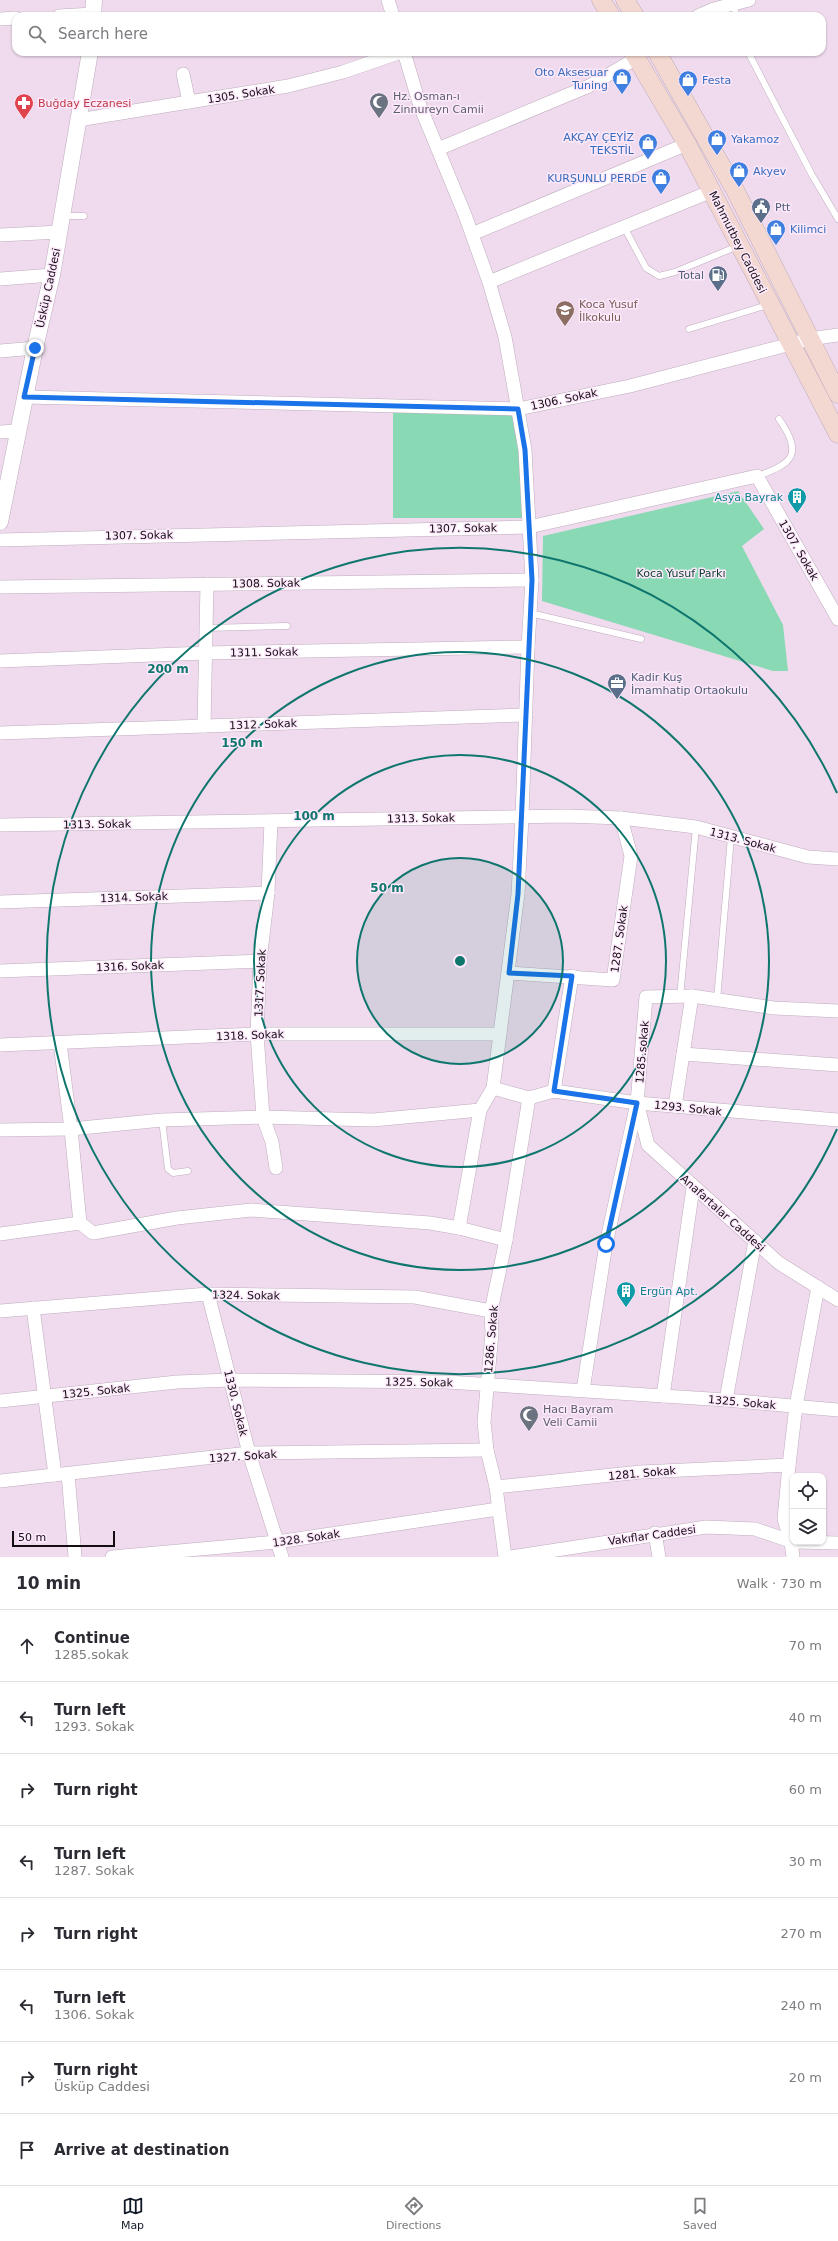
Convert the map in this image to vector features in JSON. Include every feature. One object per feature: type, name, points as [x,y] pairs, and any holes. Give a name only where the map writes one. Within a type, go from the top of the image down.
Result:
[{"type":"main road","points":[[601,0],[608,12]]},
{"type":"main road","points":[[625,0],[632,12]]},
{"type":"main road","name":"Mahmutbey Caddesi","points":[[636,56],[687,144],[838,434]]},
{"type":"main road","name":"Mahmutbey Caddesi","points":[[658,56],[734,188],[838,394]]},
{"type":"street","points":[[388,0],[392,12]]},
{"type":"street","points":[[707,12],[714,9],[735,10],[749,0]]},
{"type":"street","points":[[82,12],[93,10]]},
{"type":"street","points":[[0,19],[12,18]]},
{"type":"street","name":"Üsküp Caddesi","points":[[1,515],[24,397],[52,276],[89,56]]},
{"type":"street","name":"1305. Sokak","points":[[78,120],[288,86],[343,72],[390,56]]},
{"type":"street","points":[[403,56],[420,106],[472,234],[489,282],[505,337],[525,450],[532,580],[518,894],[493,1088],[480,1110],[459,1228]]},
{"type":"street","points":[[438,149],[589,86],[634,56]]},
{"type":"street","points":[[183,74],[189,102]]},
{"type":"street","points":[[472,234],[687,144]]},
{"type":"street","points":[[489,282],[712,191]]},
{"type":"street","points":[[0,235],[60,232]]},
{"type":"street","points":[[0,279],[52,276]]},
{"type":"street","name":"1306. Sokak","points":[[24,397],[518,409],[630,386],[810,339],[838,335]]},
{"type":"street","points":[[0,351],[35,348]]},
{"type":"street","points":[[0,432],[18,431]]},
{"type":"street","name":"1307. Sokak","points":[[0,540],[529,527],[757,476],[838,619]]},
{"type":"street","name":"1308. Sokak","points":[[0,587],[532,580]]},
{"type":"street","points":[[204,726],[206,584]]},
{"type":"street","name":"1311. Sokak","points":[[0,661],[205,653],[528,647]]},
{"type":"street","name":"1312. Sokak","points":[[0,733],[526,715]]},
{"type":"street","name":"1313. Sokak","points":[[0,826],[522,816],[622,818],[696,827],[808,857],[838,859]]},
{"type":"street","name":"1287. Sokak","points":[[509,973],[572,976],[613,980],[631,856],[622,818]]},
{"type":"street","name":"1317. Sokak","points":[[271,821],[268,893],[260,961],[257,1034],[262,1117],[272,1142],[276,1168]]},
{"type":"street","name":"1314. Sokak","points":[[0,902],[268,893]]},
{"type":"street","name":"1316. Sokak","points":[[0,971],[260,961]]},
{"type":"street","points":[[554,1091],[572,976]]},
{"type":"street","name":"1285.sokak","points":[[583,1390],[606,1244],[637,1103],[646,997],[686,997],[774,1008],[838,1011]]},
{"type":"street","points":[[675,1106],[684,1054],[686,997]]},
{"type":"street","name":"1318. Sokak","points":[[0,1045],[257,1034],[500,1034]]},
{"type":"street","points":[[60,1043],[71,1129],[80,1223]]},
{"type":"street","points":[[684,1054],[838,1065]]},
{"type":"street","points":[[493,1088],[529,1098]]},
{"type":"street","name":"1293. Sokak","points":[[529,1098],[554,1091],[637,1103],[838,1120]]},
{"type":"street","name":"1286. Sokak","points":[[505,1557],[496,1487],[487,1450],[484,1422],[492,1334],[492,1311],[506,1240],[529,1098]]},
{"type":"street","name":"Anafartalar Caddesi","points":[[637,1103],[648,1145],[694,1188],[780,1263],[838,1300]]},
{"type":"street","points":[[0,1130],[71,1129],[162,1120],[262,1117],[373,1120],[480,1110]]},
{"type":"street","points":[[664,1396],[694,1188]]},
{"type":"street","points":[[0,1234],[80,1223],[94,1233],[177,1218],[251,1210],[430,1223],[459,1228],[506,1240]]},
{"type":"street","points":[[726,1400],[755,1241]]},
{"type":"street","points":[[790,1534],[784,1519],[789,1465],[796,1406],[818,1287]]},
{"type":"street","name":"1324. Sokak","points":[[0,1310],[208,1294],[415,1297],[492,1311]]},
{"type":"street","name":"1330. Sokak","points":[[208,1294],[249,1453],[282,1557]]},
{"type":"street","points":[[33,1308],[55,1475]]},
{"type":"street","name":"1325. Sokak","points":[[0,1401],[177,1382],[231,1380],[447,1382],[726,1400],[838,1410]]},
{"type":"street","name":"1327. Sokak","points":[[0,1481],[249,1453],[487,1450]]},
{"type":"street","name":"1281. Sokak","points":[[496,1487],[641,1472],[789,1465]]},
{"type":"street","points":[[68,1474],[75,1557]]},
{"type":"street","name":"1328. Sokak","points":[[112,1557],[278,1542],[498,1509]]},
{"type":"street","name":"Vakıflar Caddesi","points":[[511,1557],[706,1527],[754,1529],[790,1541]]},
{"type":"street","points":[[656,1534],[659,1557]]},
{"type":"street","name":"Vakıflar Caddesi","points":[[826,1543],[838,1543]]},
{"type":"street","points":[[793,1545],[793,1557]]},
{"type":"lane","points":[[750,56],[812,175],[838,219]]},
{"type":"lane","points":[[62,216],[84,216]]},
{"type":"lane","points":[[624,227],[646,268],[659,276],[675,272],[740,245]]},
{"type":"lane","points":[[689,329],[771,305]]},
{"type":"lane","points":[[757,476],[778,470],[789,461],[793,451],[790,435],[779,419]]},
{"type":"lane","points":[[530,613],[641,639]]},
{"type":"lane","points":[[206,628],[287,626]]},
{"type":"lane","points":[[686,997],[696,827]]},
{"type":"lane","points":[[718,1000],[731,837]]},
{"type":"lane","points":[[162,1120],[168,1169],[173,1172],[188,1171]]},
{"type":"green space","points":[[393,410],[517,414],[526,518],[393,518]]},
{"type":"green space","name":"Koca Yusuf Parkı","points":[[738,491],[764,529],[742,546],[783,625],[788,671],[773,671],[542,601],[543,536]]},
{"type":"place","name":"Oto Aksesuar Tuning","points":[[622,95]]},
{"type":"place","name":"Festa","points":[[688,97]]},
{"type":"place","name":"Hz. Osman-ı Zinnureyn Camii","points":[[379,119]]},
{"type":"place","name":"Buğday Eczanesi","points":[[24,120]]},
{"type":"place","name":"Yakamoz","points":[[717,156]]},
{"type":"place","name":"AKÇAY ÇEYİZ TEKSTİL","points":[[648,160]]},
{"type":"place","name":"Akyev","points":[[739,188]]},
{"type":"place","name":"KURŞUNLU PERDE","points":[[661,195]]},
{"type":"place","name":"Ptt","points":[[761,224]]},
{"type":"place","name":"Kilimci","points":[[776,246]]},
{"type":"place","name":"Total","points":[[718,292]]},
{"type":"place","name":"Koca Yusuf İlkokulu","points":[[565,327]]},
{"type":"place","name":"Asya Bayrak","points":[[797,514]]},
{"type":"place","name":"Kadir Kuş İmamhatip Ortaokulu","points":[[617,700]]},
{"type":"place","name":"Ergün Apt.","points":[[626,1308]]},
{"type":"place","name":"Hacı Bayram Veli Camii","points":[[529,1432]]},
{"type":"route","points":[[35,348],[24,397],[518,409],[525,450],[532,580],[518,894],[509,973],[572,976],[559,1050],[554,1091],[637,1103],[606,1244]]}]
